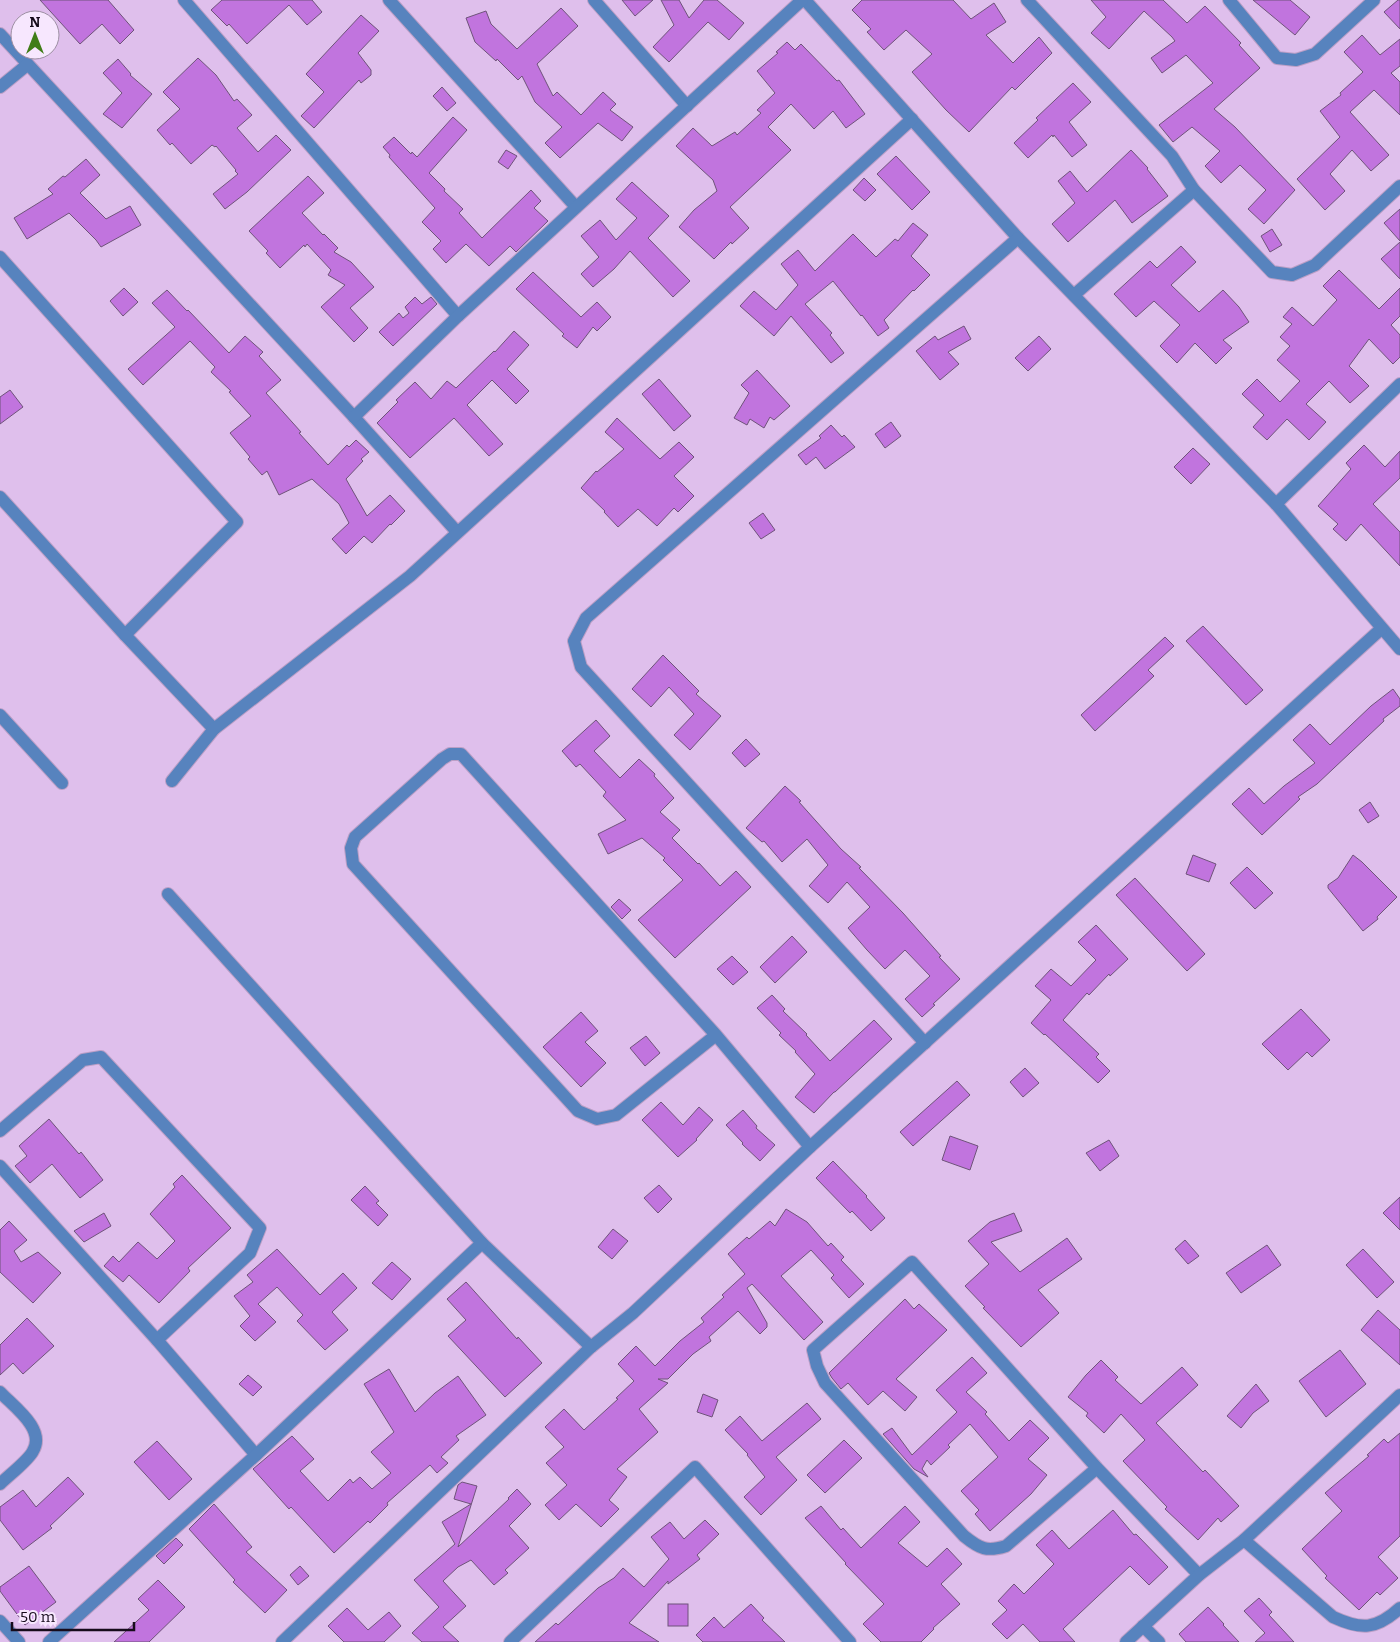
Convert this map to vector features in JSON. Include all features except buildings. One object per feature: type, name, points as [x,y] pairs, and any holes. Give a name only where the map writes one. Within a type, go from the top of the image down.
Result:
[{"type":"street","points":[[184,0],[458,316]]},
{"type":"street","points":[[389,0],[576,207]]},
{"type":"street","points":[[594,0],[687,106]]},
{"type":"street","points":[[354,416],[458,316],[804,0],[1018,238],[1276,504],[1400,649]]},
{"type":"street","points":[[1027,0],[1172,156],[1194,190],[1272,272],[1292,276],[1315,265],[1400,186]]},
{"type":"street","points":[[1229,0],[1277,58],[1296,60],[1315,54],[1374,0]]},
{"type":"street","points":[[0,34],[354,416],[457,532]]},
{"type":"street","points":[[0,87],[27,64]]},
{"type":"street","points":[[172,781],[214,729],[410,576],[912,120]]},
{"type":"street","points":[[1074,295],[1194,190]]},
{"type":"street","points":[[925,1043],[581,667],[574,641],[586,618],[1018,238]]},
{"type":"street","points":[[0,257],[237,522],[125,635]]},
{"type":"street","points":[[1276,504],[1400,384]]},
{"type":"street","points":[[0,496],[125,635],[214,729]]},
{"type":"street","points":[[282,1642],[591,1347],[633,1313],[810,1147],[1381,628]]},
{"type":"street","points":[[0,715],[62,783]]},
{"type":"street","points":[[716,1035],[616,1115],[597,1119],[578,1111],[353,864],[350,848],[355,837],[442,759],[450,754],[461,754],[716,1035],[810,1147]]},
{"type":"street","points":[[168,894],[482,1242],[591,1347]]},
{"type":"street","points":[[0,1131],[83,1060],[100,1057],[260,1228],[250,1253],[156,1340]]},
{"type":"street","points":[[0,1166],[256,1455]]},
{"type":"street","points":[[49,1642],[256,1455],[482,1242]]},
{"type":"street","points":[[1096,1468],[1006,1546],[995,1550],[985,1550],[964,1536],[825,1383],[817,1366],[813,1350],[912,1262],[1096,1468],[1199,1575]]},
{"type":"street","points":[[0,1392],[31,1424],[36,1432],[37,1442],[33,1453],[0,1484]]},
{"type":"street","points":[[1126,1642],[1199,1575],[1244,1540],[1400,1394]]},
{"type":"street","points":[[510,1642],[695,1467],[850,1642]]},
{"type":"street","points":[[1244,1540],[1334,1616],[1351,1625],[1365,1626],[1377,1624],[1390,1617],[1400,1608]]},
{"type":"street","points":[[0,1621],[19,1642]]},
{"type":"street","points":[[1143,1626],[1159,1642]]}]
